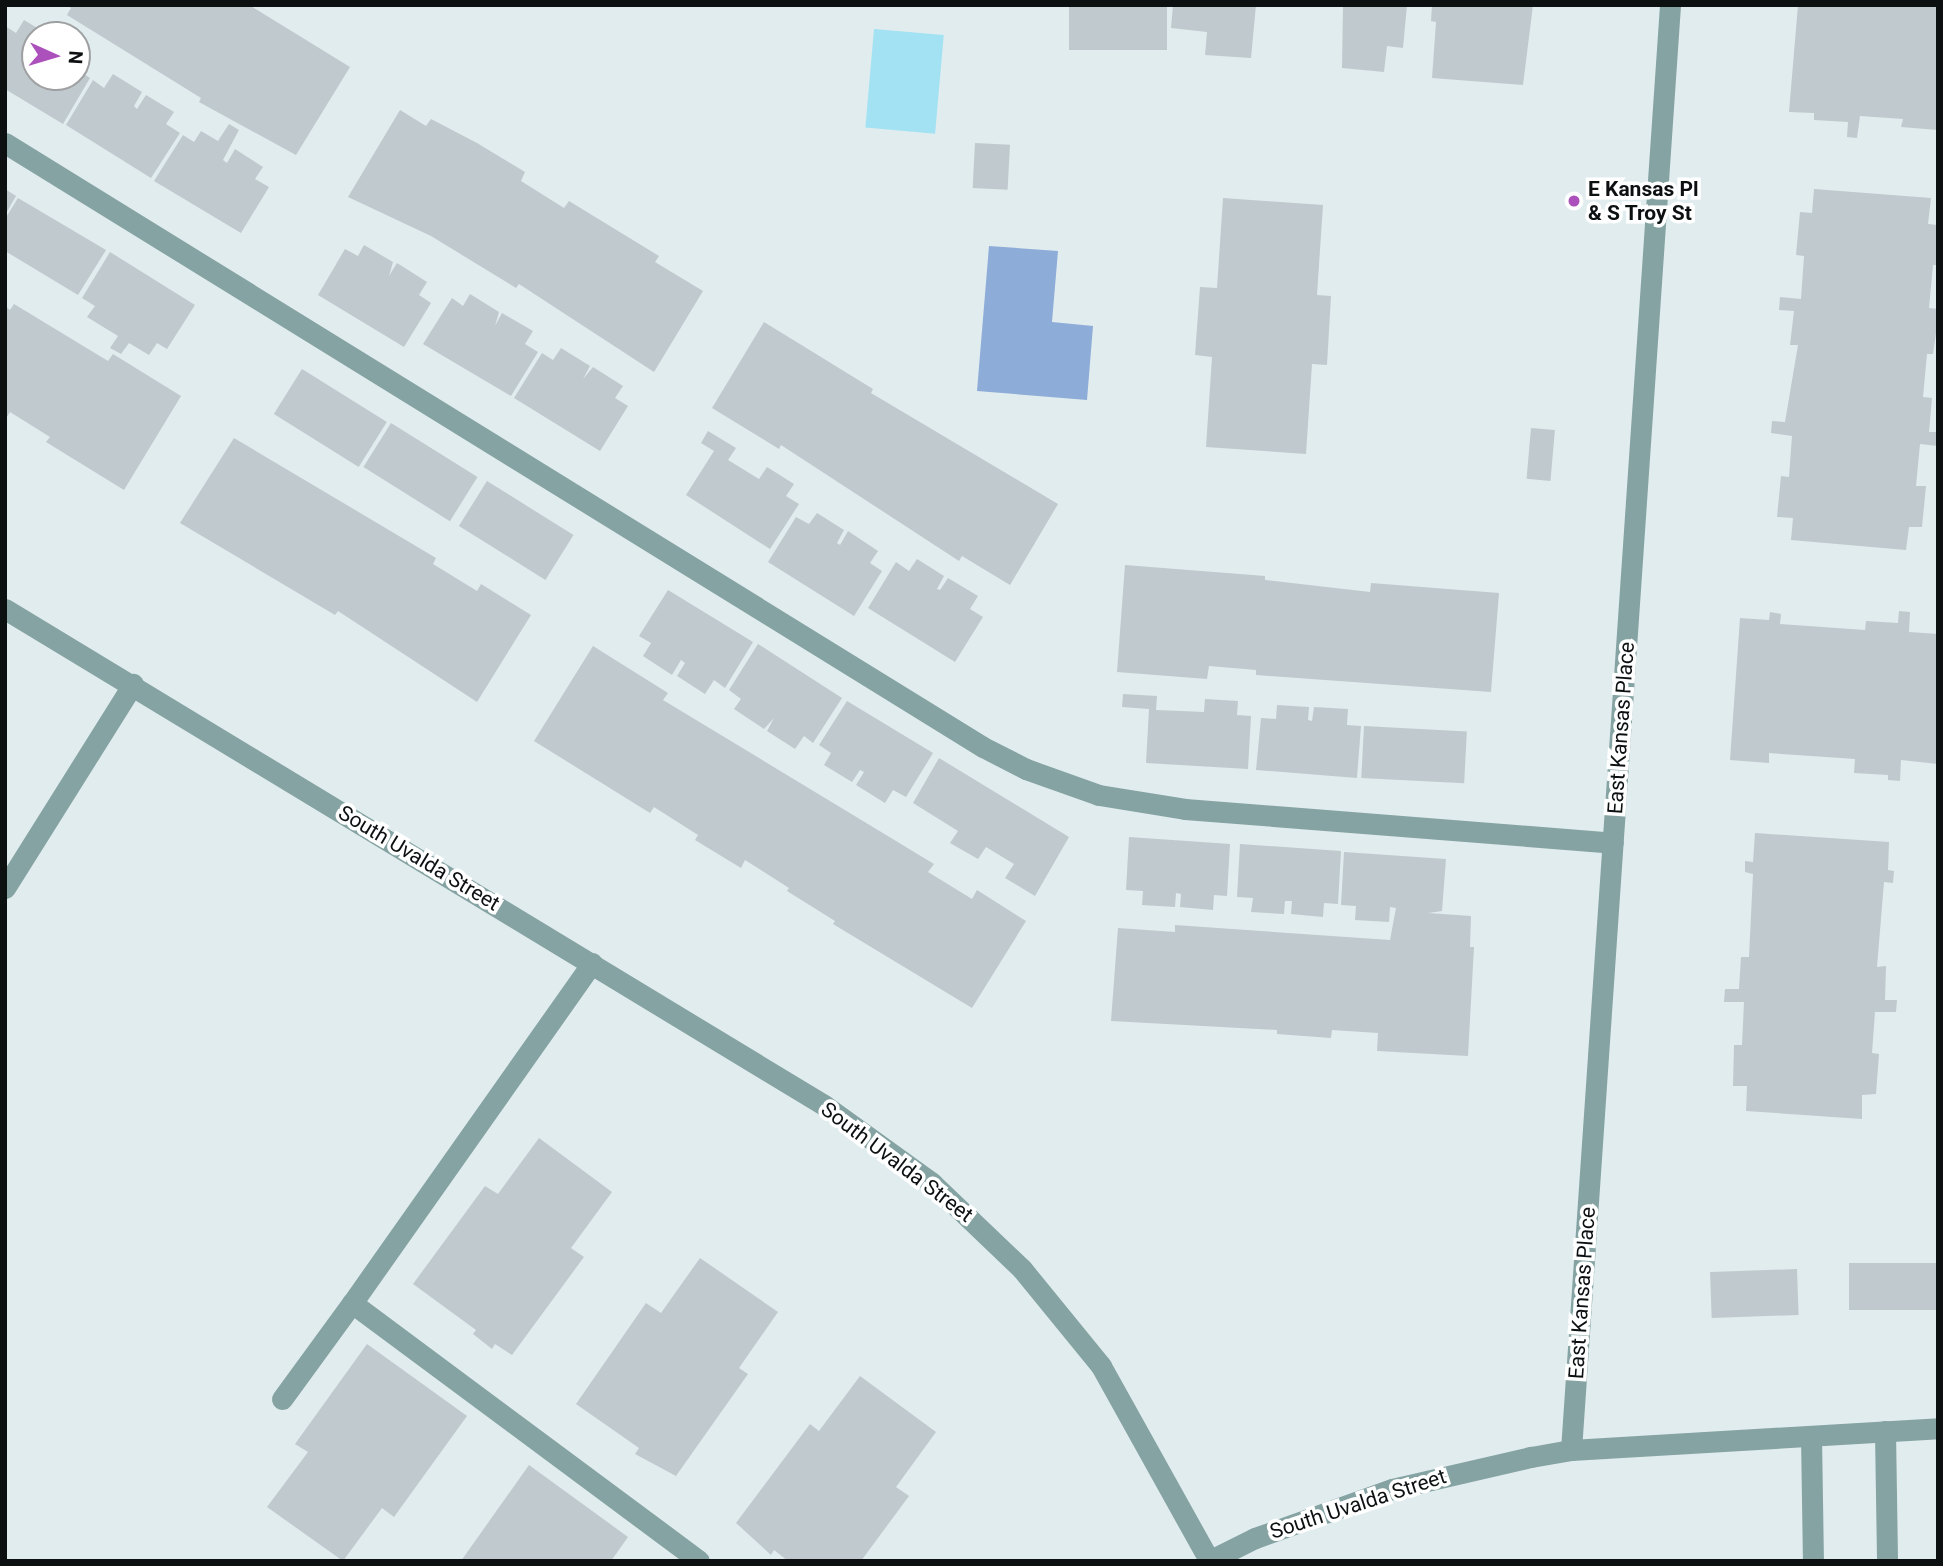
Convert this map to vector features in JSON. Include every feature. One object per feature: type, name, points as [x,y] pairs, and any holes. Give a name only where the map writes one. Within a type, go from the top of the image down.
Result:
[{"type":"street","name":"East Kansas Place","points":[[1571,1450],[1670,5]]},
{"type":"street","points":[[5,144],[983,747],[1027,769],[1099,795],[1174,807],[1613,843]]},
{"type":"street","name":"South Uvalda Street","points":[[5,609],[592,963],[874,1139],[977,1222],[1058,1309],[1101,1366],[1209,1561],[1255,1538],[1392,1489],[1571,1450],[1938,1428]]},
{"type":"street","points":[[5,888],[133,684]]},
{"type":"street","points":[[282,1399],[592,963]]},
{"type":"street","points":[[352,1303],[699,1561]]},
{"type":"street","points":[[1885,1432],[1887,1561]]},
{"type":"street","points":[[1811,1436],[1813,1561]]},
{"type":"shaded area","points":[[874,29],[944,35],[935,134],[865,128]]},
{"type":"shaded area","points":[[989,246],[1058,251],[1052,322],[1093,326],[1087,400],[977,391]]},
{"type":"building","points":[[66,5],[249,5],[350,67],[296,155],[199,102],[201,98],[91,30],[91,21],[77,21],[67,15],[71,8]]},
{"type":"building","points":[[1069,5],[1167,5],[1167,50],[1069,50]]},
{"type":"building","points":[[1173,5],[1256,5],[1251,58],[1205,55],[1207,32],[1171,28]]},
{"type":"building","points":[[1343,5],[1407,5],[1403,48],[1387,46],[1384,72],[1342,68]]},
{"type":"building","points":[[1432,5],[1533,5],[1523,85],[1432,78],[1436,22],[1431,21]]},
{"type":"building","points":[[1798,5],[1938,5],[1938,130],[1901,127],[1903,119],[1860,116],[1857,138],[1847,137],[1848,122],[1814,120],[1814,113],[1789,112]]},
{"type":"building","points":[[21,25],[21,91],[82,91],[63,124],[5,89],[5,26],[16,33]]},
{"type":"building","points":[[113,74],[142,92],[134,106],[137,109],[146,95],[174,112],[166,124],[180,133],[151,178],[66,125],[86,91],[91,91],[93,80],[104,88]]},
{"type":"building","points":[[400,110],[426,126],[431,119],[477,143],[525,172],[521,181],[564,208],[569,201],[659,256],[655,262],[703,291],[654,372],[519,284],[516,288],[431,236],[348,197]]},
{"type":"building","points":[[229,124],[239,130],[223,160],[227,163],[235,149],[263,167],[255,179],[269,187],[241,233],[154,181],[183,135],[194,142],[201,131],[218,141]]},
{"type":"building","points":[[975,143],[1010,145],[1008,190],[973,188]]},
{"type":"building","points":[[5,189],[16,196],[5,215]]},
{"type":"building","points":[[1814,189],[1931,198],[1928,224],[1938,225],[1938,265],[1933,265],[1929,308],[1938,309],[1938,319],[1933,354],[1927,354],[1923,397],[1932,398],[1929,432],[1938,432],[1938,446],[1920,444],[1916,486],[1926,486],[1922,527],[1909,527],[1906,550],[1791,540],[1793,518],[1777,517],[1781,476],[1789,477],[1792,436],[1771,433],[1772,421],[1785,422],[1798,345],[1790,345],[1794,311],[1779,310],[1780,297],[1801,299],[1804,256],[1796,255],[1800,212],[1812,213]]},
{"type":"building","points":[[18,198],[106,250],[78,295],[5,251],[5,219]]},
{"type":"building","points":[[1223,198],[1323,205],[1317,295],[1331,296],[1327,365],[1312,364],[1306,454],[1206,447],[1212,357],[1195,355],[1200,287],[1217,288]]},
{"type":"building","points":[[364,245],[393,262],[389,276],[397,263],[427,282],[419,295],[431,303],[404,347],[318,295],[345,249],[358,256]]},
{"type":"building","points":[[110,252],[195,305],[167,349],[157,343],[149,355],[129,343],[121,354],[110,348],[118,336],[87,317],[95,306],[82,298]]},
{"type":"building","points":[[470,294],[499,312],[495,326],[502,313],[533,331],[525,344],[538,352],[511,396],[423,344],[452,298],[463,306]]},
{"type":"building","points":[[14,304],[108,361],[113,354],[181,396],[124,490],[46,442],[50,437],[10,412],[5,420],[5,306],[10,310]]},
{"type":"building","points":[[764,322],[873,389],[871,393],[1058,504],[1010,585],[962,556],[959,561],[781,445],[779,449],[712,408]]},
{"type":"building","points":[[561,348],[590,366],[583,379],[593,367],[623,386],[615,398],[628,406],[600,451],[514,398],[542,353],[553,360]]},
{"type":"building","points":[[302,369],[387,422],[359,467],[274,414]]},
{"type":"building","points":[[391,423],[478,477],[450,521],[363,467]]},
{"type":"building","points":[[1531,428],[1555,430],[1550,481],[1527,479]]},
{"type":"building","points":[[708,431],[736,448],[728,460],[759,479],[767,467],[794,484],[786,496],[799,504],[770,549],[686,495],[714,451],[701,443]]},
{"type":"building","points":[[234,438],[436,558],[433,564],[477,591],[481,584],[531,615],[477,702],[338,611],[335,615],[180,523]]},
{"type":"building","points":[[487,481],[574,535],[545,580],[459,526]]},
{"type":"building","points":[[817,513],[844,530],[837,543],[840,545],[848,531],[878,551],[870,563],[882,571],[854,616],[768,562],[796,517],[809,524]]},
{"type":"building","points":[[917,559],[944,576],[937,589],[940,590],[948,578],[978,596],[970,609],[983,617],[955,662],[868,608],[896,562],[909,571]]},
{"type":"building","points":[[1125,565],[1265,576],[1265,580],[1370,592],[1371,583],[1499,593],[1491,692],[1256,675],[1256,670],[1209,666],[1207,679],[1117,672]]},
{"type":"building","points":[[668,590],[753,642],[725,688],[714,680],[705,694],[677,676],[685,663],[681,660],[672,675],[643,656],[651,643],[639,636]]},
{"type":"building","points":[[1899,611],[1910,612],[1909,632],[1938,634],[1938,764],[1901,760],[1900,781],[1888,780],[1888,775],[1854,773],[1855,759],[1769,753],[1769,763],[1730,760],[1740,618],[1769,620],[1770,612],[1781,614],[1780,624],[1865,630],[1866,621],[1898,623]]},
{"type":"building","points":[[758,644],[842,698],[813,743],[804,736],[795,749],[767,731],[774,718],[764,729],[734,709],[741,699],[729,690]]},
{"type":"building","points":[[593,646],[668,693],[663,700],[934,864],[928,872],[972,899],[977,890],[1026,921],[972,1008],[833,924],[835,921],[745,860],[741,868],[695,840],[698,835],[654,807],[650,813],[534,741]]},
{"type":"building","points":[[1123,694],[1157,696],[1156,710],[1204,712],[1205,699],[1238,701],[1237,715],[1251,716],[1248,769],[1146,763],[1149,709],[1122,707]]},
{"type":"building","points":[[847,701],[933,753],[906,797],[893,790],[885,803],[856,785],[864,772],[860,770],[852,782],[824,765],[831,753],[819,745]]},
{"type":"building","points":[[1277,705],[1309,707],[1308,720],[1312,721],[1314,707],[1348,709],[1347,725],[1361,726],[1357,778],[1256,770],[1261,718],[1276,719]]},
{"type":"building","points":[[1364,726],[1467,731],[1464,783],[1361,778]]},
{"type":"building","points":[[939,758],[1069,837],[1035,896],[1005,878],[1014,864],[986,847],[978,859],[950,843],[958,831],[913,803]]},
{"type":"building","points":[[1755,833],[1889,842],[1888,870],[1894,871],[1893,883],[1884,882],[1877,967],[1886,966],[1885,1000],[1897,1000],[1896,1012],[1875,1012],[1872,1053],[1879,1054],[1876,1094],[1862,1095],[1862,1119],[1746,1111],[1747,1086],[1733,1086],[1734,1045],[1742,1045],[1744,1002],[1724,1002],[1725,989],[1739,989],[1741,957],[1749,957],[1753,874],[1745,872],[1745,861],[1753,862]]},
{"type":"building","points":[[1129,837],[1230,844],[1227,896],[1214,895],[1213,910],[1180,907],[1181,894],[1176,893],[1175,907],[1142,905],[1143,891],[1126,890]]},
{"type":"building","points":[[1240,844],[1341,851],[1338,904],[1324,903],[1323,917],[1291,914],[1292,901],[1285,901],[1284,914],[1251,912],[1253,898],[1237,897]]},
{"type":"building","points":[[1344,852],[1446,859],[1442,911],[1428,913],[1471,916],[1470,947],[1474,947],[1468,1056],[1377,1051],[1378,1033],[1332,1030],[1331,1038],[1277,1034],[1277,1030],[1111,1021],[1118,928],[1175,932],[1175,925],[1390,940],[1396,908],[1390,907],[1389,922],[1355,920],[1356,906],[1341,905]]},
{"type":"building","points":[[539,1138],[612,1192],[571,1248],[584,1257],[512,1355],[495,1344],[492,1349],[473,1334],[476,1330],[413,1284],[485,1186],[498,1194]]},
{"type":"building","points":[[700,1258],[778,1312],[739,1368],[748,1374],[676,1476],[635,1454],[639,1448],[576,1404],[646,1303],[661,1313]]},
{"type":"building","points":[[1849,1263],[1938,1263],[1938,1310],[1849,1310]]},
{"type":"building","points":[[1797,1269],[1799,1315],[1712,1318],[1710,1272]]},
{"type":"building","points":[[367,1344],[467,1416],[394,1517],[382,1508],[343,1561],[267,1507],[308,1452],[295,1444]]},
{"type":"building","points":[[860,1376],[936,1432],[896,1487],[909,1496],[861,1561],[788,1561],[774,1550],[771,1555],[736,1523],[810,1424],[819,1431]]},
{"type":"building","points":[[529,1465],[628,1537],[611,1561],[461,1561]]},
{"type":"place","name":"E Kansas Pl & S Troy St","points":[[1574,201]]}]
